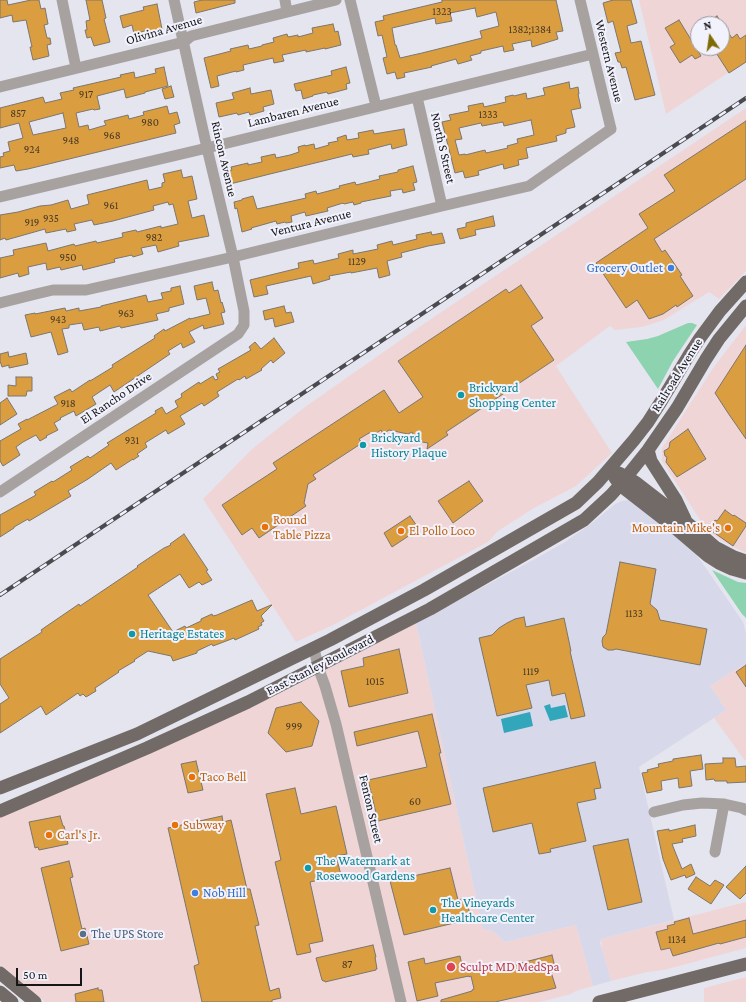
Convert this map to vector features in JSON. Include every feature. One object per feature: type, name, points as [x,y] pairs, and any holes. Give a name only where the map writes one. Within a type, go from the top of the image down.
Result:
[{"type":"main road","name":"Railroad Avenue","points":[[610,469],[648,422],[709,324],[746,282]]},
{"type":"main road","name":"Railroad Avenue","points":[[623,481],[648,450],[677,408],[719,339],[746,306]]},
{"type":"main road","points":[[648,450],[651,461],[676,500],[685,521]]},
{"type":"main road","points":[[610,469],[708,556],[725,566],[746,573]]},
{"type":"main road","name":"East Stanley Boulevard","points":[[0,788],[137,734],[314,648],[424,590],[576,503],[610,469]]},
{"type":"main road","points":[[623,481],[685,521],[715,547],[734,557],[746,561]]},
{"type":"main road","name":"East Stanley Boulevard","points":[[0,811],[154,745],[248,702],[430,609],[584,520],[611,495],[623,481]]},
{"type":"main road","points":[[599,1002],[746,964]]},
{"type":"main road","points":[[0,973],[35,1002]]},
{"type":"main road","points":[[0,992],[12,1002]]},
{"type":"street","points":[[62,0],[76,68]]},
{"type":"street","name":"Rincon Avenue","points":[[174,0],[233,257],[244,311],[244,325]]},
{"type":"street","points":[[285,0],[287,12]]},
{"type":"street","name":"Olivina Avenue","points":[[0,87],[184,42],[191,36],[336,0]]},
{"type":"street","points":[[350,0],[376,106]]},
{"type":"street","name":"Western Avenue","points":[[580,0],[611,129]]},
{"type":"street","name":"Lambaren Avenue","points":[[0,197],[593,54]]},
{"type":"street","name":"North S Street","points":[[417,97],[442,206]]},
{"type":"street","name":"Ventura Avenue","points":[[0,302],[53,290],[86,290],[233,257],[530,186],[611,129]]},
{"type":"street","name":"El Rancho Drive","points":[[0,492],[238,334],[244,325]]},
{"type":"street","name":"Fenton Street","points":[[314,648],[318,667],[336,724],[401,1002]]},
{"type":"street","points":[[654,812],[683,805],[702,803],[724,804],[746,810]]},
{"type":"street","points":[[715,852],[724,804]]},
{"type":"shaded area","points":[[639,0],[746,0],[746,61],[666,114]]},
{"type":"shaded area","points":[[746,108],[746,271],[719,299],[709,292],[664,320],[642,327],[615,330],[610,326],[556,366],[612,453],[576,486],[534,508],[498,531],[488,542],[333,625],[296,642],[203,499],[252,449],[305,407],[422,325]]},
{"type":"shaded area","points":[[746,325],[746,553],[722,541],[706,529],[662,461],[662,448],[713,368]]},
{"type":"shaded area","points":[[629,500],[641,507],[693,551],[701,561],[743,622],[746,633],[746,663],[710,686],[726,710],[639,767],[674,920],[601,939],[600,943],[611,981],[593,986],[576,925],[505,942],[494,932],[483,929],[416,623],[565,542],[592,523],[615,504]]},
{"type":"shaded area","points":[[416,623],[483,929],[494,932],[505,942],[576,925],[593,986],[571,994],[540,1002],[45,1002],[0,965],[0,817],[234,715],[297,685]]},
{"type":"shaded area","points":[[746,663],[745,761],[714,718],[726,710],[710,686]]},
{"type":"shaded area","points":[[746,902],[746,948],[664,970],[647,972],[611,981],[602,949],[601,939]]},
{"type":"shaded area","points":[[746,977],[746,1002],[704,1002],[704,988]]},
{"type":"green space","points":[[688,323],[697,325],[673,361],[658,389],[626,342],[658,336]]},
{"type":"green space","points":[[712,570],[738,582],[746,583],[746,618],[742,614]]},
{"type":"water","points":[[550,704],[551,708],[565,705],[568,717],[550,721],[544,706]]},
{"type":"water","points":[[530,712],[533,726],[504,733],[501,719]]},
{"type":"building","points":[[0,0],[7,0],[8,5],[31,0],[39,0],[41,9],[45,8],[48,24],[44,25],[47,38],[50,38],[51,44],[47,45],[49,56],[33,60],[30,47],[32,47],[26,20],[13,22],[12,15],[0,18]]},
{"type":"building","points":[[86,0],[102,0],[106,18],[104,19],[110,42],[94,46],[91,37],[87,38],[85,30],[87,30],[86,21],[90,20]]},
{"type":"building","points":[[202,0],[235,0],[235,3],[196,13],[194,2]]},
{"type":"building","points":[[442,0],[556,0],[563,31],[556,32],[558,39],[532,47],[531,40],[512,44],[514,50],[504,52],[503,46],[481,51],[481,53],[470,56],[472,60],[458,64],[456,59],[431,66],[432,67],[404,73],[405,77],[397,79],[395,72],[387,74],[383,58],[387,57],[382,35],[378,36],[375,22],[384,20],[383,16],[442,2]],"holes":[[[475,8],[477,17],[496,12],[499,26],[480,31],[482,38],[400,58],[395,45],[392,28],[435,18],[436,24],[452,21],[450,13]]]},
{"type":"building","points":[[613,0],[631,0],[637,23],[627,26],[631,43],[641,41],[655,95],[635,100],[626,67],[622,68],[620,62],[618,62],[615,53],[621,52],[613,21],[608,23],[603,3]]},
{"type":"building","points":[[157,4],[162,29],[149,32],[148,30],[134,34],[132,25],[123,28],[120,16],[144,10],[143,7]]},
{"type":"building","points":[[679,20],[690,38],[690,56],[680,63],[670,47],[675,44],[665,28]]},
{"type":"building","points":[[333,24],[335,32],[338,31],[341,45],[325,49],[306,52],[306,50],[282,55],[284,61],[274,63],[273,58],[243,65],[244,70],[217,76],[219,86],[211,88],[204,58],[231,51],[230,49],[248,45],[249,49],[262,46],[274,42],[273,38],[287,34],[288,37],[298,35],[298,37],[313,33],[312,28]]},
{"type":"building","points":[[737,34],[740,39],[746,35],[746,62],[729,73],[718,56],[730,56],[730,35],[732,38]]},
{"type":"building","points":[[693,56],[701,56],[695,59]]},
{"type":"building","points":[[164,67],[168,86],[126,98],[124,89],[97,96],[100,109],[76,113],[79,127],[88,125],[89,130],[106,125],[104,121],[128,115],[129,119],[144,115],[143,112],[167,106],[169,114],[177,112],[180,123],[174,125],[176,133],[28,169],[16,171],[14,165],[0,168],[0,157],[4,156],[3,153],[10,151],[8,142],[23,138],[19,123],[0,128],[0,108],[43,97],[45,103],[62,99],[60,93],[74,90],[73,88],[121,77],[120,75],[134,72],[135,78],[156,73],[155,69]],"holes":[[[63,113],[66,128],[33,135],[29,122]]]},
{"type":"building","points":[[346,67],[350,83],[346,84],[347,89],[328,94],[327,92],[313,95],[303,99],[301,90],[296,91],[294,84],[332,75],[331,71]]},
{"type":"building","points":[[569,82],[570,89],[578,87],[581,108],[571,110],[575,127],[566,129],[566,133],[556,136],[557,141],[526,148],[528,158],[518,160],[519,165],[504,169],[503,164],[478,171],[479,175],[465,178],[463,171],[455,173],[442,122],[451,120],[449,115],[469,111],[468,106],[483,103],[484,107],[506,102],[505,97],[513,95],[526,93],[527,99],[545,95],[543,88]],"holes":[[[531,120],[534,135],[517,139],[518,143],[507,146],[508,148],[486,153],[485,150],[465,155],[459,155],[455,140],[462,139],[459,128],[481,123],[482,126],[503,122],[504,126]]]},
{"type":"building","points":[[171,86],[174,97],[165,99],[162,89]]},
{"type":"building","points":[[250,88],[251,94],[271,90],[274,104],[263,107],[264,111],[250,115],[249,112],[219,117],[216,103],[234,99],[232,93]]},
{"type":"building","points":[[746,121],[746,179],[654,239],[662,252],[665,250],[682,275],[680,276],[693,296],[677,307],[676,305],[663,314],[649,319],[637,300],[626,308],[596,263],[648,228],[639,214],[675,191],[664,175]]},
{"type":"building","points":[[404,129],[407,145],[392,149],[391,144],[368,150],[369,154],[353,157],[352,154],[230,184],[227,171],[232,170],[231,167],[248,163],[248,165],[262,162],[261,157],[275,154],[276,158],[290,155],[299,152],[298,147],[305,145],[314,144],[315,149],[329,145],[328,143],[338,141],[337,138],[346,135],[347,140],[359,138],[358,133],[373,130],[374,134]]},
{"type":"building","points":[[413,166],[417,182],[413,183],[415,190],[403,193],[402,189],[390,191],[391,196],[361,202],[354,205],[353,202],[343,203],[327,208],[328,211],[306,216],[305,212],[291,216],[292,222],[277,224],[276,221],[242,232],[237,208],[235,209],[234,202],[253,196],[257,209],[306,198],[305,194],[316,191],[317,194],[340,188],[339,186],[355,182],[356,185],[380,179],[379,176],[398,172],[398,170]]},
{"type":"building","points":[[181,170],[183,178],[192,176],[197,199],[188,201],[192,218],[204,215],[209,236],[178,242],[179,246],[158,252],[156,245],[141,248],[143,254],[133,257],[132,255],[114,259],[115,262],[83,270],[82,265],[61,270],[60,267],[47,270],[46,263],[28,267],[29,274],[19,277],[18,273],[0,278],[0,258],[14,255],[13,250],[46,243],[48,251],[74,244],[75,246],[96,241],[97,243],[123,237],[122,233],[136,230],[137,232],[161,226],[161,228],[178,224],[173,204],[169,205],[168,202],[153,206],[154,210],[113,221],[94,225],[92,220],[74,224],[76,230],[67,232],[66,229],[46,233],[45,229],[6,240],[5,238],[0,240],[0,215],[51,205],[68,200],[71,209],[89,204],[87,195],[147,180],[149,190],[162,187],[162,183],[165,182],[163,174]]},
{"type":"building","points":[[493,216],[495,226],[475,230],[476,235],[460,239],[457,229],[466,227],[466,223]]},
{"type":"building","points":[[431,232],[432,235],[442,233],[445,243],[401,253],[402,257],[387,261],[390,275],[379,278],[377,268],[329,276],[330,279],[313,284],[311,276],[266,286],[268,294],[254,297],[250,280],[299,268],[298,263],[313,260],[314,264],[339,258],[338,254],[353,250],[353,254],[378,249],[377,245],[392,241],[393,245],[417,239],[416,235]]},
{"type":"building","points":[[212,282],[214,291],[218,290],[225,312],[221,313],[224,324],[204,329],[203,325],[189,332],[195,342],[183,348],[181,343],[168,351],[170,354],[114,392],[110,385],[92,397],[96,404],[76,416],[74,411],[60,418],[61,419],[54,423],[58,430],[40,441],[36,435],[16,447],[20,455],[3,466],[0,461],[0,441],[21,429],[18,424],[58,404],[54,397],[70,389],[72,392],[113,367],[112,365],[155,338],[154,336],[164,329],[165,331],[190,318],[210,314],[206,298],[197,300],[194,286]]},
{"type":"building","name":"Brickyard Shopping Center","points":[[521,285],[543,318],[531,326],[554,360],[446,432],[448,435],[427,449],[428,443],[417,441],[412,432],[408,434],[389,430],[383,434],[381,430],[375,434],[369,433],[359,439],[362,443],[313,475],[316,479],[308,484],[304,503],[306,506],[259,538],[252,528],[242,535],[222,505],[277,469],[273,463],[384,390],[399,413],[423,397],[398,361],[506,289],[509,293]]},
{"type":"building","points":[[180,286],[184,304],[169,308],[169,311],[156,314],[158,320],[100,331],[99,327],[84,330],[82,323],[69,325],[69,328],[62,329],[68,352],[58,355],[51,332],[31,337],[25,315],[65,308],[66,311],[79,308],[79,311],[101,307],[146,295],[148,302],[163,299],[161,293],[171,291],[171,288]]},
{"type":"building","points":[[284,306],[286,313],[291,312],[294,322],[275,327],[273,318],[265,320],[263,311]]},
{"type":"building","points":[[274,338],[285,353],[273,363],[271,360],[261,369],[262,370],[246,379],[245,376],[239,380],[238,379],[217,392],[219,396],[204,406],[202,403],[180,416],[185,424],[168,434],[166,430],[145,443],[147,447],[137,454],[139,456],[133,460],[116,470],[111,463],[68,491],[71,496],[29,521],[28,519],[14,527],[0,537],[0,515],[36,495],[34,492],[72,470],[70,467],[88,456],[90,458],[109,445],[107,443],[156,413],[155,411],[162,407],[166,414],[178,407],[175,401],[182,397],[181,394],[199,382],[200,384],[213,376],[215,380],[218,379],[216,374],[220,372],[218,369],[251,350],[249,347],[255,342],[261,349]]},
{"type":"building","points":[[746,345],[746,439],[715,393]]},
{"type":"building","points":[[8,352],[9,357],[26,353],[28,364],[9,368],[9,365],[2,367],[0,354]]},
{"type":"building","points":[[16,377],[32,377],[32,391],[27,391],[26,396],[8,396],[8,385],[16,386]]},
{"type":"building","points":[[7,398],[17,414],[0,425],[0,403]]},
{"type":"building","points":[[688,429],[706,459],[677,477],[666,462],[667,457],[665,456],[664,451],[669,448],[670,442]]},
{"type":"building","points":[[469,481],[483,501],[453,523],[438,501]]},
{"type":"building","points":[[725,510],[746,523],[746,526],[733,546],[709,529],[715,520],[717,521]]},
{"type":"building","name":"El Pollo Loco","points":[[410,516],[419,529],[392,547],[384,533]]},
{"type":"building","name":"Heritage Estates","points":[[184,534],[208,570],[206,571],[212,580],[202,585],[199,582],[189,588],[180,574],[148,595],[173,632],[185,626],[186,628],[212,614],[213,616],[217,615],[252,600],[257,611],[272,605],[261,616],[264,621],[261,623],[262,625],[258,627],[259,629],[235,640],[234,638],[213,646],[212,644],[197,651],[197,653],[173,661],[171,656],[148,651],[95,688],[96,691],[86,697],[83,694],[80,696],[78,693],[46,715],[41,706],[0,733],[0,704],[9,698],[0,684],[0,659],[42,632],[41,630],[79,604],[80,606],[138,567],[137,566],[171,545],[170,544]]},
{"type":"building","points":[[620,562],[656,569],[650,604],[657,610],[660,620],[707,629],[700,665],[616,649],[608,650],[603,647],[602,641],[606,634]]},
{"type":"building","points":[[524,617],[526,627],[564,618],[585,716],[571,719],[565,693],[552,696],[549,680],[526,685],[532,708],[497,716],[479,638],[492,635],[507,623]]},
{"type":"building","points":[[399,649],[408,693],[349,707],[341,671],[364,666],[363,658]]},
{"type":"building","points":[[746,665],[746,687],[736,672]]},
{"type":"building","points":[[301,702],[319,721],[312,746],[286,752],[268,733],[276,708]]},
{"type":"building","points":[[432,714],[441,753],[439,753],[451,804],[378,821],[368,780],[427,767],[418,731],[357,746],[354,732]]},
{"type":"building","points":[[701,755],[703,769],[690,771],[692,786],[679,788],[678,778],[661,781],[662,790],[647,793],[642,773],[659,767],[658,764],[673,761],[673,759]]},
{"type":"building","points":[[723,758],[735,758],[736,767],[746,766],[746,782],[727,783],[727,781],[715,781],[714,779],[706,780],[705,764],[723,763]]},
{"type":"building","name":"Taco Bell","points":[[196,761],[203,790],[188,793],[181,764]]},
{"type":"building","points":[[595,762],[601,788],[594,789],[596,799],[577,803],[586,841],[550,849],[551,852],[539,854],[532,823],[493,832],[483,788]]},
{"type":"building","name":"The Watermark at Rosewood Gardens","points":[[295,788],[301,814],[336,806],[347,854],[336,856],[341,875],[310,882],[323,941],[309,944],[311,952],[297,955],[275,862],[281,860],[266,794]]},
{"type":"building","name":"Carl's Jr.","points":[[60,816],[68,844],[39,850],[38,847],[35,848],[29,822]]},
{"type":"building","points":[[222,816],[223,822],[231,820],[247,889],[250,889],[259,925],[255,926],[270,991],[279,988],[281,998],[272,1000],[272,1002],[202,1002],[194,966],[199,964],[168,828]]},
{"type":"building","points":[[695,825],[696,836],[682,839],[683,842],[672,844],[682,869],[691,864],[695,874],[686,878],[685,875],[671,880],[663,859],[657,831],[669,829],[669,831]]},
{"type":"building","points":[[628,839],[642,902],[608,910],[593,846]]},
{"type":"building","points":[[69,861],[73,877],[70,878],[82,929],[85,928],[89,944],[61,951],[41,868]]},
{"type":"building","points":[[746,866],[746,893],[740,899],[726,887]]},
{"type":"building","name":"The Vineyards Healthcare Center","points":[[450,868],[458,900],[466,898],[471,919],[404,935],[390,881]]},
{"type":"building","points":[[696,877],[710,886],[715,880],[724,885],[711,904],[688,889]]},
{"type":"building","points":[[689,918],[693,934],[746,920],[746,937],[673,956],[670,948],[661,950],[656,932],[668,929],[667,926],[675,924],[674,922]]},
{"type":"building","points":[[373,945],[376,957],[376,970],[325,982],[322,980],[316,958]]},
{"type":"building","points":[[552,955],[556,971],[551,972],[556,988],[495,1002],[441,1002],[441,1000],[472,991],[474,989],[471,976],[435,983],[438,996],[417,1001],[408,962],[424,958],[425,964],[460,956],[463,969],[485,964],[486,968],[489,967],[490,971]]},
{"type":"building","points":[[98,988],[98,990],[102,990],[104,1002],[76,1002],[75,994]]},
{"type":"railway","points":[[0,595],[746,98]]},
{"type":"place","name":"Grocery Outlet","points":[[671,268]]},
{"type":"place","name":"Brickyard Shopping Center","points":[[461,395]]},
{"type":"place","name":"Brickyard History Plaque","points":[[363,445]]},
{"type":"place","name":"Round Table Pizza","points":[[265,527]]},
{"type":"place","name":"Mountain Mike's","points":[[728,528]]},
{"type":"place","name":"El Pollo Loco","points":[[401,531]]},
{"type":"place","name":"Heritage Estates","points":[[132,634]]},
{"type":"place","name":"Taco Bell","points":[[192,777]]},
{"type":"place","name":"Subway","points":[[175,825]]},
{"type":"place","name":"Carl's Jr.","points":[[49,835]]},
{"type":"place","name":"The Watermark at Rosewood Gardens","points":[[308,868]]},
{"type":"place","name":"Nob Hill","points":[[195,893]]},
{"type":"place","name":"The Vineyards Healthcare Center","points":[[433,910]]},
{"type":"place","name":"The UPS Store","points":[[83,934]]},
{"type":"place","name":"Sculpt MD MedSpa","points":[[451,967]]}]
